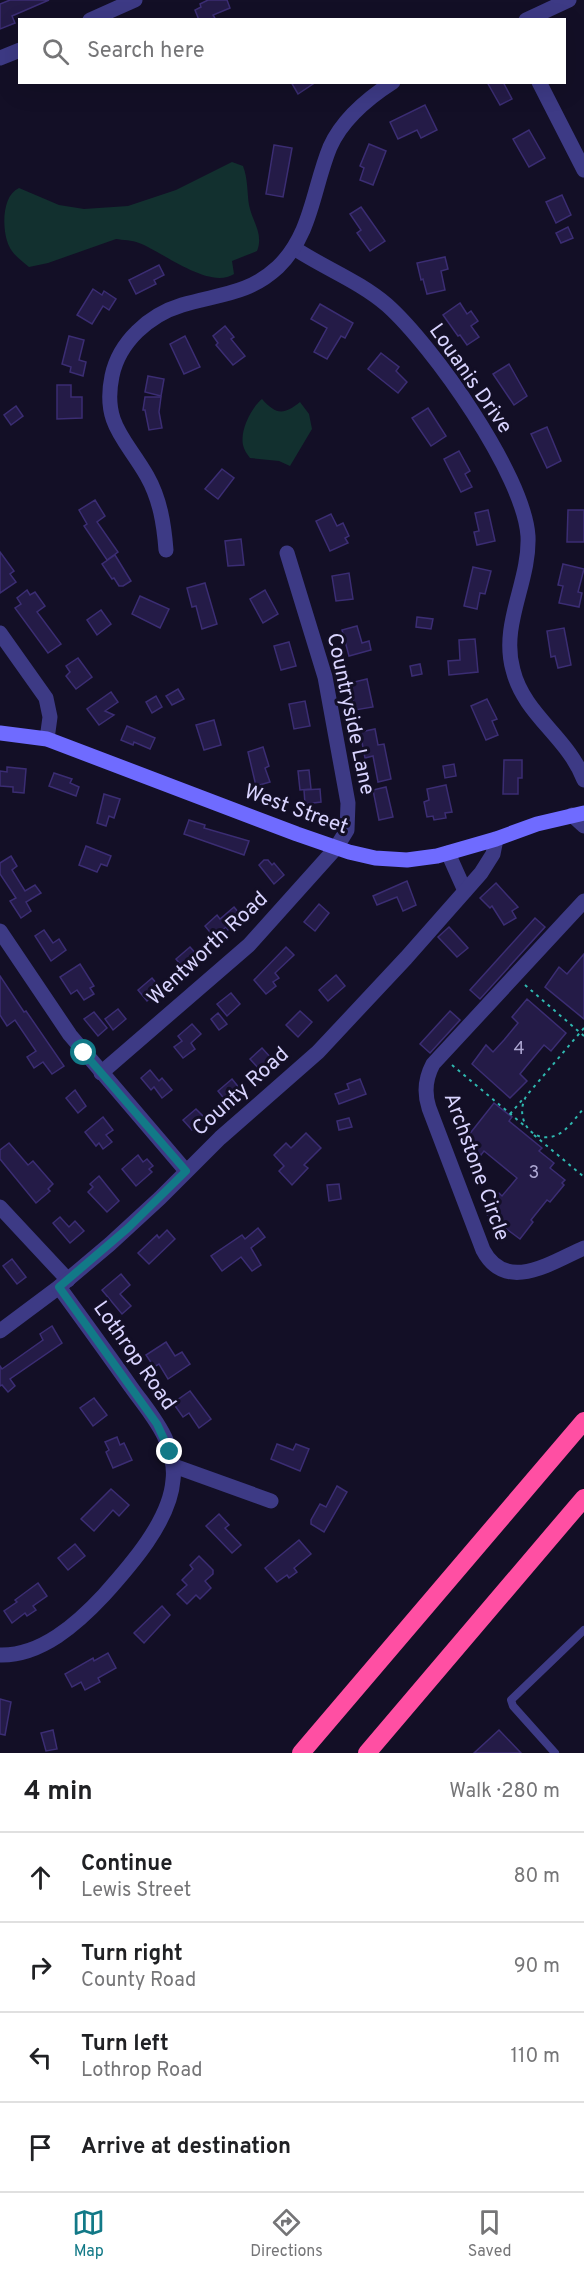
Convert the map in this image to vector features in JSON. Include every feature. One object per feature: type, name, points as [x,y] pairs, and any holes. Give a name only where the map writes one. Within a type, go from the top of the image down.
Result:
[{"type":"highway","points":[[301,1753],[584,1421]]},
{"type":"highway","points":[[367,1753],[584,1498]]},
{"type":"main road","name":"West Street","points":[[0,733],[47,739],[336,848],[367,857],[395,860],[418,859],[448,853],[537,824],[578,814]]},
{"type":"street","points":[[94,18],[135,0]]},
{"type":"street","points":[[530,18],[569,0]]},
{"type":"street","points":[[0,58],[18,51]]},
{"type":"street","points":[[166,550],[165,529],[156,494],[147,476],[122,441],[114,424],[110,398],[116,363],[131,338],[157,316],[182,305],[232,294],[250,287],[278,267],[294,248],[307,224],[331,146],[342,127],[360,107],[390,84]]},
{"type":"street","points":[[541,84],[584,170]]},
{"type":"street","name":"Louanis Drive","points":[[294,248],[368,290],[401,319],[466,402],[497,454],[519,501],[527,532],[527,557],[509,635],[512,668],[524,698],[573,757],[584,780]]},
{"type":"street","name":"Countryside Lane","points":[[287,553],[325,677],[348,803],[347,830],[336,848]]},
{"type":"street","points":[[0,633],[46,698],[50,717],[47,739]]},
{"type":"street","points":[[578,814],[584,826]]},
{"type":"street","name":"County Road","points":[[0,1331],[64,1283],[145,1213],[220,1138],[318,1052],[465,891],[487,864],[496,847],[496,839]]},
{"type":"street","name":"Wentworth Road","points":[[101,1073],[249,945],[336,848]]},
{"type":"street","points":[[448,853],[465,891]]},
{"type":"street","name":"Archstone Circle","points":[[584,901],[433,1064],[425,1086],[426,1101],[488,1259],[503,1270],[521,1273],[584,1248]]},
{"type":"street","points":[[0,931],[58,1019],[101,1073],[186,1171]]},
{"type":"street","name":"Lothrop Road","points":[[0,1208],[64,1283],[157,1424],[165,1438],[174,1466],[171,1493],[159,1522],[132,1562],[98,1602],[79,1620],[39,1647],[18,1654],[0,1655]]},
{"type":"street","points":[[174,1466],[271,1501]]},
{"type":"lane","points":[[555,1753],[513,1706],[511,1700],[584,1630]]},
{"type":"path","points":[[514,975],[584,1036]]},
{"type":"path","points":[[510,1114],[584,1028]]},
{"type":"path","points":[[441,1055],[584,1177]]},
{"type":"path","points":[[527,1095],[522,1104],[521,1114],[524,1124],[530,1131],[544,1137],[559,1134],[584,1108]]},
{"type":"green space","points":[[232,162],[243,166],[250,211],[257,228],[259,245],[257,251],[232,261],[234,274],[224,278],[199,274],[149,248],[128,240],[116,239],[48,263],[29,267],[15,255],[9,246],[4,223],[6,206],[13,192],[19,188],[59,205],[84,209],[128,206],[176,190]]},
{"type":"green space","points":[[262,399],[272,408],[280,411],[285,411],[300,402],[309,414],[312,429],[290,466],[279,461],[250,458],[244,449],[245,426],[250,414]]},
{"type":"building","points":[[10,0],[49,0],[12,16],[15,23],[0,29],[0,4]]},
{"type":"building","points":[[208,0],[227,0],[230,8],[213,15],[215,18],[198,18],[195,10],[201,7],[200,4]]},
{"type":"building","points":[[292,84],[313,84],[298,94]]},
{"type":"building","points":[[488,84],[504,84],[512,99],[500,105]]},
{"type":"building","points":[[425,105],[437,130],[421,138],[417,130],[398,139],[390,122]]},
{"type":"building","points":[[529,130],[545,158],[529,167],[513,139]]},
{"type":"building","points":[[369,144],[386,151],[373,185],[360,180],[364,168],[360,166]]},
{"type":"building","points":[[274,145],[292,148],[283,197],[266,194]]},
{"type":"building","points":[[562,195],[571,215],[556,223],[546,202]]},
{"type":"building","points":[[361,207],[385,241],[370,251],[357,233],[361,230],[350,214]]},
{"type":"building","points":[[568,227],[573,238],[561,243],[556,233]]},
{"type":"building","points":[[445,257],[448,269],[441,271],[445,290],[427,294],[417,263]]},
{"type":"building","points":[[159,265],[164,275],[154,280],[156,284],[136,294],[129,280]]},
{"type":"building","points":[[93,289],[102,295],[104,291],[116,299],[109,310],[103,306],[92,324],[77,315]]},
{"type":"building","points":[[460,303],[467,314],[471,311],[478,321],[471,326],[479,337],[467,345],[443,315]]},
{"type":"building","points":[[320,304],[353,323],[345,338],[341,336],[327,359],[314,352],[327,328],[311,319]]},
{"type":"building","points":[[225,326],[234,337],[231,339],[245,356],[233,365],[216,345],[218,343],[213,336]]},
{"type":"building","points":[[69,336],[84,340],[79,360],[86,362],[83,376],[70,372],[71,367],[62,364]]},
{"type":"building","points":[[185,336],[200,367],[184,374],[170,344]]},
{"type":"building","points":[[381,353],[399,367],[396,371],[407,382],[398,393],[368,369]]},
{"type":"building","points":[[509,364],[527,396],[514,405],[493,374]]},
{"type":"building","points":[[148,376],[164,379],[161,396],[145,392]]},
{"type":"building","points":[[57,385],[71,385],[71,397],[82,397],[82,418],[57,419]]},
{"type":"building","points":[[145,397],[161,397],[159,412],[162,428],[149,430],[145,410],[143,410]]},
{"type":"building","points":[[16,406],[23,416],[11,425],[4,415]]},
{"type":"building","points":[[428,408],[446,436],[431,446],[412,418]]},
{"type":"building","points":[[547,427],[561,461],[547,468],[531,434]]},
{"type":"building","points":[[459,451],[470,471],[465,474],[472,487],[461,492],[444,459]]},
{"type":"building","points":[[222,469],[234,478],[218,499],[205,489]]},
{"type":"building","points":[[95,500],[105,516],[97,522],[118,552],[107,560],[84,526],[87,524],[79,510]]},
{"type":"building","points":[[488,510],[495,541],[477,545],[474,532],[479,531],[475,513]]},
{"type":"building","points":[[568,510],[584,510],[584,542],[567,542]]},
{"type":"building","points":[[331,514],[337,526],[343,523],[349,536],[345,538],[348,543],[330,551],[316,521]]},
{"type":"building","points":[[241,539],[244,565],[228,566],[225,541]]},
{"type":"building","points":[[0,552],[14,571],[10,574],[16,582],[0,593]]},
{"type":"building","points":[[115,555],[131,581],[123,586],[119,586],[114,578],[112,579],[102,564]]},
{"type":"building","points":[[563,564],[584,569],[578,592],[582,593],[579,607],[559,603],[563,586],[558,585]]},
{"type":"building","points":[[473,567],[491,571],[485,594],[480,593],[477,609],[464,606]]},
{"type":"building","points":[[349,573],[353,599],[336,601],[332,576]]},
{"type":"building","points":[[205,583],[217,624],[202,629],[196,606],[192,607],[187,588]]},
{"type":"building","points":[[27,590],[30,595],[35,592],[45,606],[37,612],[61,644],[48,653],[15,608],[21,604],[17,598]]},
{"type":"building","points":[[265,590],[278,614],[263,623],[250,599]]},
{"type":"building","points":[[140,596],[169,609],[160,628],[132,614]]},
{"type":"building","points":[[101,610],[111,624],[97,635],[87,620]]},
{"type":"building","points":[[417,617],[433,619],[431,629],[416,627]]},
{"type":"building","points":[[357,626],[362,643],[369,641],[371,650],[349,656],[342,630]]},
{"type":"building","points":[[564,628],[571,665],[558,668],[555,656],[551,657],[547,631]]},
{"type":"building","points":[[475,639],[478,672],[449,675],[448,661],[460,660],[459,640]]},
{"type":"building","points":[[289,642],[296,666],[281,670],[274,646]]},
{"type":"building","points":[[78,658],[92,677],[76,689],[66,676],[70,672],[66,666]]},
{"type":"building","points":[[420,664],[422,674],[412,676],[410,666]]},
{"type":"building","points":[[367,679],[373,707],[355,710],[350,683]]},
{"type":"building","points":[[178,689],[184,699],[172,705],[166,696]]},
{"type":"building","points":[[111,692],[118,702],[105,711],[114,715],[99,725],[87,709]]},
{"type":"building","points":[[156,696],[162,707],[152,713],[146,702]]},
{"type":"building","points":[[487,699],[497,719],[492,721],[498,735],[486,740],[471,706]]},
{"type":"building","points":[[305,701],[310,726],[294,729],[289,704]]},
{"type":"building","points":[[214,720],[221,745],[204,750],[196,725]]},
{"type":"building","points":[[127,726],[155,738],[150,749],[134,742],[133,745],[121,740]]},
{"type":"building","points":[[375,729],[378,745],[384,744],[391,779],[378,782],[373,756],[365,758],[360,732]]},
{"type":"building","points":[[263,747],[269,766],[265,768],[270,782],[256,786],[248,752]]},
{"type":"building","points":[[504,760],[522,760],[522,778],[518,778],[518,794],[503,794]]},
{"type":"building","points":[[454,764],[456,776],[445,778],[443,766]]},
{"type":"building","points":[[7,767],[26,769],[24,793],[13,792],[13,787],[0,786],[0,771],[7,772]]},
{"type":"building","points":[[309,770],[311,789],[300,790],[298,771]]},
{"type":"building","points":[[54,773],[72,779],[70,783],[79,787],[76,796],[49,786]]},
{"type":"building","points":[[446,785],[452,812],[445,813],[446,818],[434,820],[433,816],[427,817],[424,802],[429,800],[427,789]]},
{"type":"building","points":[[386,787],[393,817],[379,820],[373,790]]},
{"type":"building","points":[[320,789],[321,802],[305,804],[304,790]]},
{"type":"building","points":[[104,794],[120,799],[114,818],[109,816],[106,826],[97,823]]},
{"type":"building","points":[[189,820],[205,825],[204,828],[249,841],[244,855],[184,834]]},
{"type":"building","points":[[86,846],[111,856],[107,866],[101,864],[97,872],[79,865]]},
{"type":"building","points":[[11,856],[17,866],[12,870],[25,891],[35,885],[41,893],[26,902],[31,911],[21,918],[10,901],[16,898],[0,874],[0,863]]},
{"type":"building","points":[[264,860],[268,860],[272,865],[274,863],[284,875],[274,884],[259,865]]},
{"type":"building","points":[[407,881],[416,905],[403,911],[397,897],[377,905],[373,896]]},
{"type":"building","points":[[496,883],[518,907],[512,911],[516,918],[504,925],[492,906],[490,908],[480,898]]},
{"type":"building","points":[[319,904],[329,913],[315,931],[304,922]]},
{"type":"building","points":[[234,907],[243,918],[228,930],[226,927],[214,937],[205,926],[217,915],[220,919]]},
{"type":"building","points":[[535,918],[545,927],[480,999],[470,990]]},
{"type":"building","points":[[449,927],[468,948],[457,957],[438,937]]},
{"type":"building","points":[[44,930],[53,943],[59,939],[66,950],[51,961],[35,936]]},
{"type":"building","points":[[190,947],[199,957],[185,970],[176,959]]},
{"type":"building","points":[[286,947],[294,955],[275,973],[279,978],[273,982],[276,986],[266,994],[254,980]]},
{"type":"building","points":[[584,954],[584,1019],[545,987],[559,967],[567,974]]},
{"type":"building","points":[[80,964],[94,986],[90,988],[94,994],[84,1000],[77,990],[71,994],[60,977]]},
{"type":"building","points":[[336,975],[345,986],[328,1001],[319,990]]},
{"type":"building","points":[[0,976],[64,1066],[52,1074],[43,1062],[34,1068],[27,1057],[36,1051],[15,1020],[7,1026],[0,1015]]},
{"type":"building","points":[[152,978],[161,989],[147,1001],[138,990]]},
{"type":"building","points":[[231,993],[240,1004],[227,1016],[217,1004]]},
{"type":"building","points":[[527,999],[566,1033],[551,1051],[544,1045],[520,1074],[527,1081],[510,1098],[472,1064],[486,1045],[493,1052],[504,1040],[518,1023],[512,1017]]},
{"type":"building","points":[[118,1009],[126,1019],[113,1030],[105,1019]]},
{"type":"building","points":[[300,1011],[312,1022],[298,1037],[286,1025]]},
{"type":"building","points":[[450,1011],[460,1020],[430,1053],[420,1044]]},
{"type":"building","points":[[94,1012],[107,1028],[98,1036],[84,1019]]},
{"type":"building","points":[[218,1013],[227,1024],[219,1030],[211,1019]]},
{"type":"building","points":[[192,1024],[201,1034],[191,1043],[195,1049],[183,1058],[174,1047],[182,1041],[178,1036]]},
{"type":"building","points":[[262,1048],[271,1058],[259,1069],[250,1059]]},
{"type":"building","points":[[150,1070],[159,1081],[162,1078],[172,1090],[162,1098],[154,1087],[151,1090],[141,1078]]},
{"type":"building","points":[[232,1079],[240,1089],[226,1101],[218,1091]]},
{"type":"building","points":[[360,1079],[366,1094],[339,1104],[335,1094],[349,1089],[347,1084]]},
{"type":"building","points":[[75,1090],[86,1106],[78,1113],[66,1098]]},
{"type":"building","points":[[494,1103],[512,1117],[509,1121],[542,1148],[539,1151],[554,1163],[550,1168],[565,1180],[562,1183],[564,1185],[550,1202],[547,1200],[531,1220],[533,1222],[520,1239],[486,1214],[489,1211],[486,1209],[499,1193],[502,1196],[517,1178],[484,1151],[481,1155],[467,1143],[470,1138],[468,1136]]},
{"type":"building","points":[[196,1109],[205,1118],[192,1130],[183,1120]]},
{"type":"building","points":[[103,1117],[113,1130],[106,1135],[112,1142],[103,1149],[99,1143],[96,1146],[85,1132]]},
{"type":"building","points":[[349,1118],[352,1127],[339,1130],[337,1121]]},
{"type":"building","points":[[306,1133],[321,1148],[304,1165],[308,1168],[292,1185],[279,1171],[284,1166],[274,1155],[286,1143],[291,1148]]},
{"type":"building","points":[[9,1143],[28,1165],[33,1161],[53,1184],[48,1189],[50,1191],[36,1203],[0,1159],[0,1150]]},
{"type":"building","points":[[138,1155],[143,1162],[147,1159],[153,1166],[149,1169],[152,1172],[136,1186],[122,1169]]},
{"type":"building","points":[[99,1176],[119,1201],[107,1212],[88,1192],[93,1187],[90,1184]]},
{"type":"building","points":[[339,1184],[341,1199],[329,1201],[327,1185]]},
{"type":"building","points":[[60,1217],[69,1227],[75,1221],[84,1231],[70,1243],[53,1223]]},
{"type":"building","points":[[258,1228],[265,1237],[251,1248],[261,1265],[252,1271],[241,1257],[222,1271],[211,1256],[242,1235],[245,1239]]},
{"type":"building","points":[[167,1230],[175,1239],[149,1264],[138,1253],[157,1235],[159,1238]]},
{"type":"building","points":[[12,1259],[26,1277],[17,1284],[3,1266]]},
{"type":"building","points":[[121,1274],[130,1285],[120,1294],[131,1306],[122,1314],[102,1290]]},
{"type":"building","points":[[52,1326],[62,1343],[10,1379],[15,1386],[8,1392],[2,1385],[0,1386],[0,1366],[2,1369],[43,1340],[40,1334]]},
{"type":"building","points":[[166,1342],[175,1356],[182,1352],[190,1364],[168,1379],[159,1364],[154,1367],[146,1355]]},
{"type":"building","points":[[190,1391],[211,1419],[199,1428],[189,1413],[183,1417],[173,1403]]},
{"type":"building","points":[[94,1398],[107,1415],[93,1426],[80,1408]]},
{"type":"building","points":[[117,1437],[120,1445],[124,1443],[132,1460],[113,1468],[106,1452],[109,1450],[105,1442]]},
{"type":"building","points":[[277,1444],[293,1450],[296,1444],[309,1449],[300,1471],[271,1459]]},
{"type":"building","points":[[337,1486],[347,1492],[324,1532],[311,1524],[311,1520],[320,1504],[326,1507]]},
{"type":"building","points":[[111,1489],[129,1505],[119,1516],[113,1510],[94,1531],[81,1519]]},
{"type":"building","points":[[219,1514],[229,1525],[225,1528],[241,1545],[232,1553],[206,1526]]},
{"type":"building","points":[[299,1540],[311,1554],[294,1568],[297,1572],[277,1582],[265,1568]]},
{"type":"building","points":[[75,1544],[85,1556],[68,1570],[58,1558]]},
{"type":"building","points":[[199,1556],[213,1570],[213,1574],[205,1581],[211,1588],[200,1599],[196,1595],[187,1604],[177,1594],[187,1585],[182,1580],[193,1569],[190,1565]]},
{"type":"building","points":[[38,1583],[47,1596],[33,1606],[36,1610],[27,1616],[25,1613],[12,1623],[4,1611]]},
{"type":"building","points":[[162,1606],[170,1615],[144,1643],[134,1633]]},
{"type":"building","points":[[108,1653],[116,1668],[98,1678],[100,1682],[85,1690],[81,1682],[72,1687],[65,1674],[93,1658],[94,1661]]},
{"type":"building","points":[[0,1699],[11,1702],[5,1735],[0,1734]]},
{"type":"building","points":[[53,1730],[57,1749],[46,1751],[41,1733]]},
{"type":"building","points":[[499,1730],[521,1753],[474,1753]]},
{"type":"route","points":[[84,1053],[186,1171],[128,1228],[59,1287],[157,1424],[170,1452]]}]
